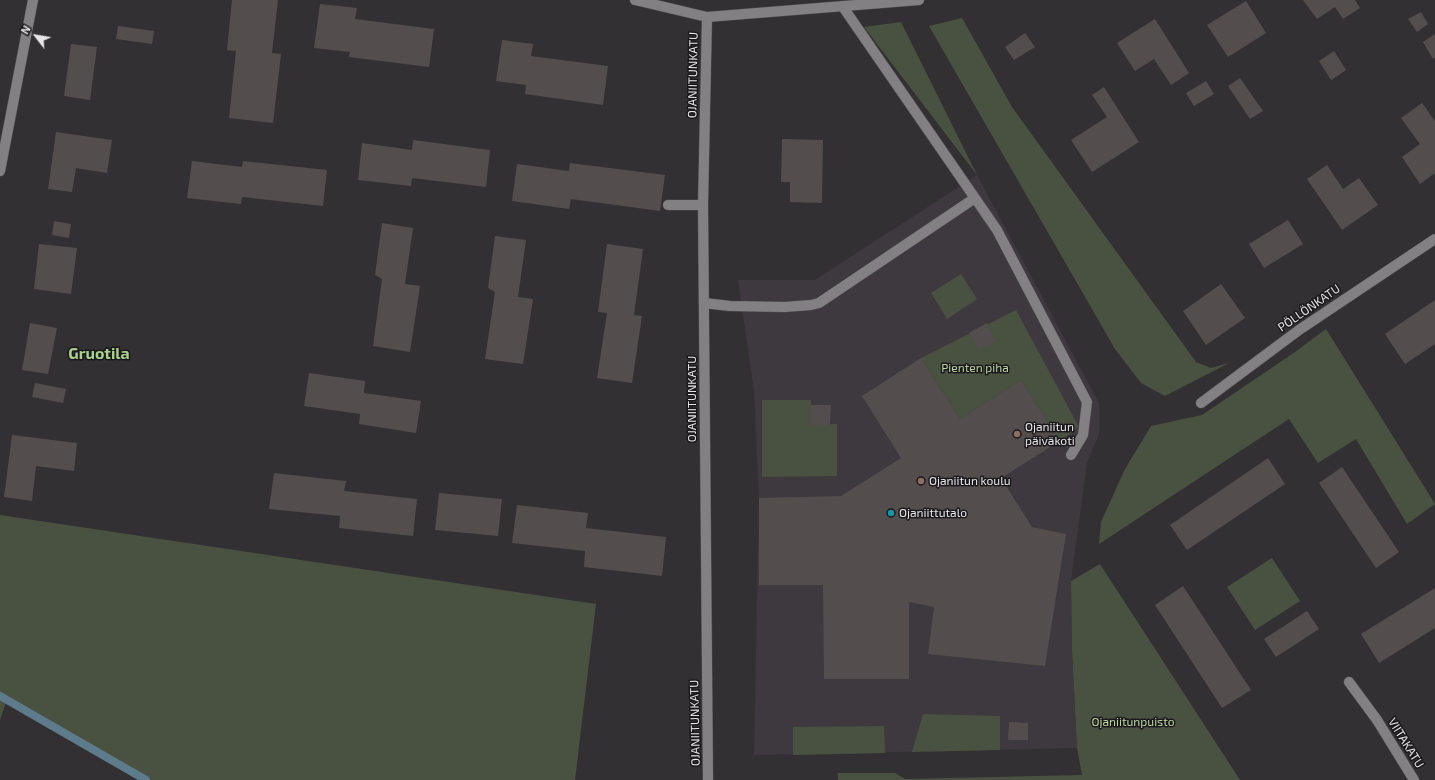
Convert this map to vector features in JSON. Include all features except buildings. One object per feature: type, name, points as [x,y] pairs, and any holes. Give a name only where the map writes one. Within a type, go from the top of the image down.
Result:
[{"type":"street","points":[[0,171],[33,0]]},
{"type":"street","points":[[635,0],[707,17],[919,0]]},
{"type":"street","points":[[843,7],[998,230],[1087,402],[1083,435],[1071,455]]},
{"type":"street","name":"OJANIITUNKATU","points":[[707,17],[703,205],[708,780]]},
{"type":"street","points":[[704,303],[730,306],[785,306],[810,305],[819,302],[975,198]]},
{"type":"street","points":[[668,205],[703,205]]},
{"type":"street","name":"PÖLLÖNKATU","points":[[1201,403],[1299,330],[1435,239]]},
{"type":"street","name":"VIITAKATU","points":[[1349,682],[1377,720],[1414,780]]},
{"type":"shaded area","name":"Ojaniitun koulu","points":[[977,175],[1099,403],[1099,434],[1087,463],[1071,581],[1072,650],[1077,748],[754,755],[759,498],[754,391],[738,280],[815,280]]},
{"type":"green space","points":[[962,18],[1012,107],[1196,362],[1211,368],[1229,363],[1165,396],[1141,383],[1115,349],[929,26]]},
{"type":"green space","points":[[901,22],[977,175],[864,27]]},
{"type":"green space","points":[[961,274],[977,299],[947,319],[931,293]]},
{"type":"green space","name":"Pienten piha","points":[[1016,310],[1079,427],[1060,441],[1021,380],[960,419],[921,358]]},
{"type":"green space","points":[[1326,329],[1435,504],[1407,524],[1356,439],[1318,463],[1289,419],[1099,544],[1101,522],[1125,469],[1151,426],[1202,415],[1295,352]]},
{"type":"green space","points":[[762,400],[811,400],[811,425],[837,424],[837,476],[762,477]]},
{"type":"green space","points":[[0,515],[596,604],[575,780],[146,780],[7,699],[0,720]]},
{"type":"green space","points":[[1272,558],[1300,601],[1255,630],[1227,587]]},
{"type":"green space","name":"Ojaniitunpuisto","points":[[1100,564],[1240,780],[838,780],[838,773],[895,773],[905,779],[1082,775],[1077,748],[1072,650],[1071,581]]},
{"type":"green space","points":[[923,714],[1000,716],[1000,750],[912,752]]},
{"type":"green space","points":[[884,726],[885,753],[793,755],[793,727]]},
{"type":"waterway","points":[[0,696],[146,780]]},
{"type":"place","name":"Ojaniitun päiväkoti","points":[[1017,434]]},
{"type":"place","name":"Ojaniitun koulu","points":[[921,481]]},
{"type":"place","name":"Ojaniittutalo","points":[[891,513]]},
{"type":"district","name":"Gruotila","points":[[99,354]]}]
